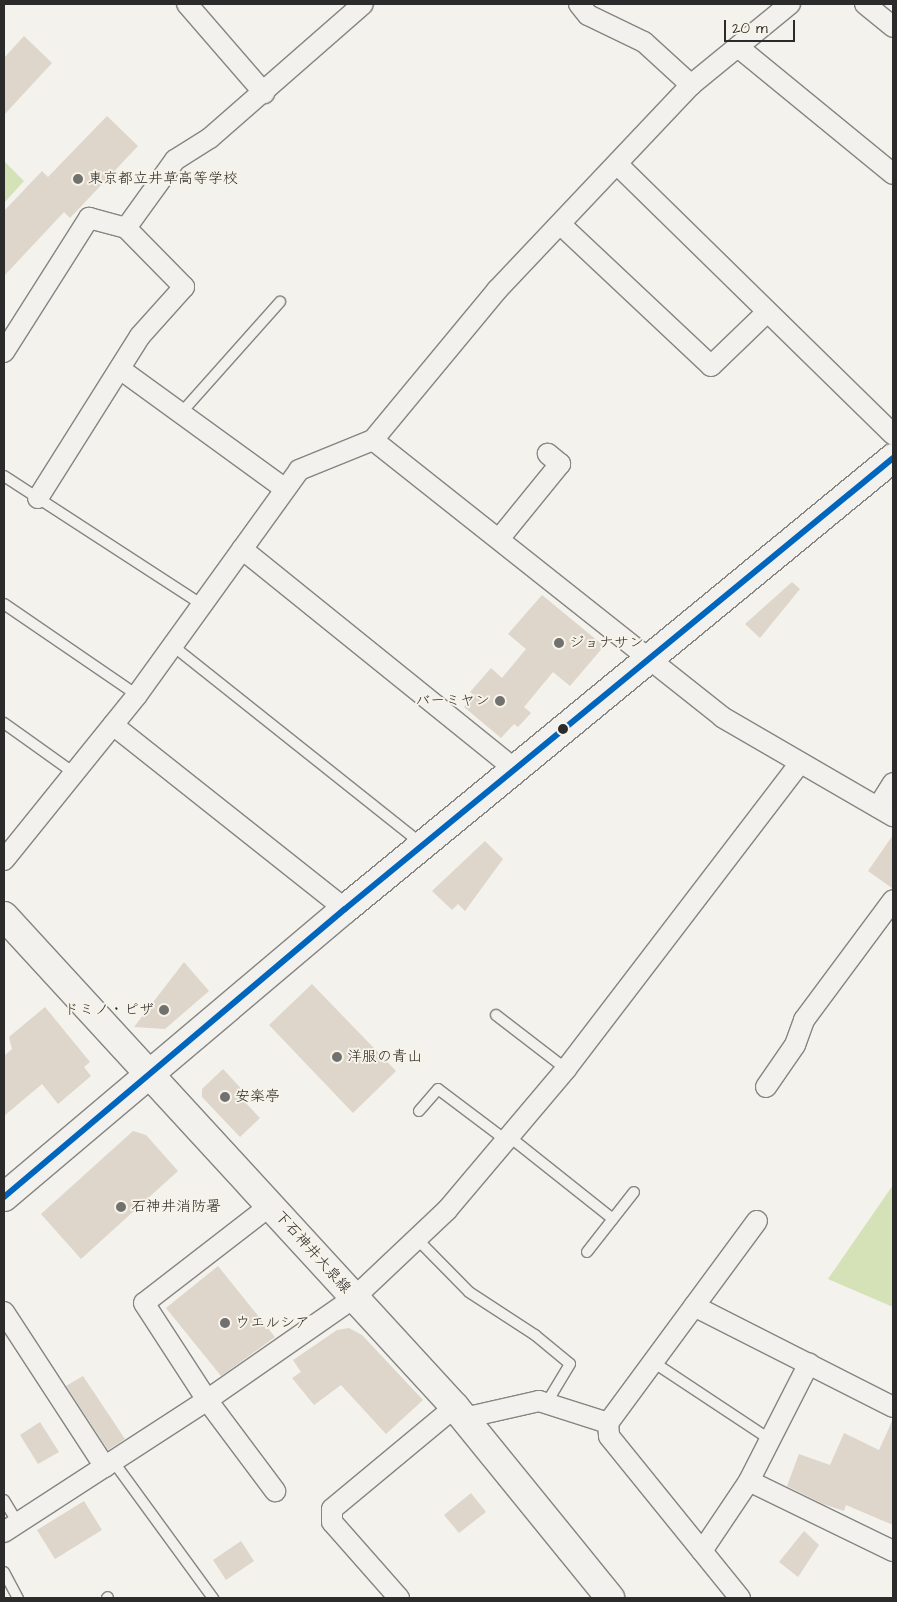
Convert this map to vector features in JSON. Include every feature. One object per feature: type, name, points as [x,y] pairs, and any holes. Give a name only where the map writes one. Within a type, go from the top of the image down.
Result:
[{"type":"main road","points":[[4,1197],[423,844],[516,770],[893,458]]},
{"type":"main road","name":"下石神井大泉線","points":[[4,916],[460,1413],[610,1598]]},
{"type":"street","points":[[187,4],[264,93]]},
{"type":"street","points":[[126,228],[175,160],[210,138],[264,93],[363,4]]},
{"type":"street","points":[[579,4],[588,15],[644,42],[691,85]]},
{"type":"street","points":[[4,860],[137,695],[299,470],[372,440],[497,290],[618,165],[691,85],[790,4]]},
{"type":"street","points":[[865,4],[893,27]]},
{"type":"street","points":[[738,47],[893,174]]},
{"type":"street","points":[[618,165],[766,313],[893,434]]},
{"type":"street","points":[[4,352],[89,218],[126,228],[184,287],[140,336],[38,498]]},
{"type":"street","points":[[560,224],[711,366],[766,313]]},
{"type":"street","points":[[120,369],[286,489]]},
{"type":"street","points":[[372,440],[722,717],[886,811],[893,783]]},
{"type":"street","points":[[499,540],[560,464],[548,454]]},
{"type":"street","points":[[242,550],[516,770]]},
{"type":"street","points":[[113,725],[345,909]]},
{"type":"street","points":[[11,1528],[207,1400],[355,1297],[447,1210],[509,1140],[566,1069],[800,763]]},
{"type":"street","points":[[766,1087],[795,1044],[804,1020],[893,900]]},
{"type":"street","points":[[271,1205],[144,1303],[207,1400],[274,1491]]},
{"type":"street","points":[[740,1598],[609,1436],[608,1423],[757,1221]]},
{"type":"street","points":[[694,1306],[893,1407]]},
{"type":"street","points":[[4,1312],[109,1464]]},
{"type":"street","points":[[702,1551],[749,1481],[808,1363]]},
{"type":"street","points":[[399,1598],[332,1522],[332,1509],[460,1413],[540,1401],[608,1423]]},
{"type":"street","points":[[749,1481],[893,1551]]},
{"type":"lane","points":[[182,413],[280,302]]},
{"type":"lane","points":[[4,476],[203,605]]},
{"type":"lane","points":[[4,604],[137,695]]},
{"type":"lane","points":[[174,646],[423,844]]},
{"type":"lane","points":[[4,724],[74,774]]},
{"type":"lane","points":[[496,1015],[566,1069]]},
{"type":"lane","points":[[419,1111],[438,1089],[613,1219]]},
{"type":"lane","points":[[587,1252],[634,1192]]},
{"type":"lane","points":[[417,1239],[469,1292],[535,1335],[570,1364],[546,1404]]},
{"type":"lane","points":[[653,1362],[771,1440]]},
{"type":"lane","points":[[109,1464],[212,1598]]},
{"type":"lane","points":[[4,1500],[11,1528]]},
{"type":"lane","points":[[4,1572],[18,1598]]},
{"type":"green space","points":[[4,161],[24,181],[4,203]]},
{"type":"green space","points":[[893,1185],[893,1307],[828,1279]]},
{"type":"building","points":[[24,36],[52,63],[4,115],[4,58]]},
{"type":"building","points":[[107,116],[138,146],[70,218],[64,212],[4,276],[4,211],[42,171],[48,177]]},
{"type":"building","points":[[792,582],[800,589],[760,638],[745,624]]},
{"type":"building","points":[[542,595],[604,646],[570,686],[553,672],[524,707],[531,713],[518,727],[514,724],[501,738],[464,707],[474,695],[470,692],[491,668],[502,678],[526,649],[508,634]]},
{"type":"building","points":[[893,835],[893,888],[892,888],[868,871]]},
{"type":"building","points":[[485,841],[503,859],[465,911],[458,904],[452,910],[432,891]]},
{"type":"building","points":[[184,962],[209,991],[165,1029],[134,1027]]},
{"type":"building","points":[[312,984],[396,1071],[353,1113],[269,1025]]},
{"type":"building","points":[[45,1007],[90,1062],[84,1067],[91,1076],[58,1104],[42,1084],[4,1116],[4,1056],[12,1049],[9,1037]]},
{"type":"building","points":[[223,1069],[248,1096],[243,1100],[260,1118],[240,1137],[202,1097],[202,1089]]},
{"type":"building","points":[[133,1131],[146,1135],[178,1171],[81,1259],[41,1214]]},
{"type":"building","points":[[218,1266],[275,1337],[221,1376],[166,1308]]},
{"type":"building","points":[[349,1328],[362,1335],[423,1400],[386,1434],[341,1385],[314,1405],[292,1378],[301,1372],[293,1360],[337,1330]]},
{"type":"building","points":[[83,1376],[125,1439],[108,1450],[66,1386]]},
{"type":"building","points":[[893,1419],[893,1525],[846,1505],[844,1511],[823,1504],[787,1486],[799,1454],[830,1465],[844,1433],[879,1450]]},
{"type":"building","points":[[40,1422],[59,1452],[38,1464],[20,1435]]},
{"type":"building","points":[[471,1493],[486,1512],[459,1533],[444,1515]]},
{"type":"building","points":[[84,1501],[102,1530],[55,1559],[37,1530]]},
{"type":"building","points":[[804,1531],[819,1545],[798,1577],[779,1562]]},
{"type":"building","points":[[241,1541],[254,1561],[226,1580],[213,1560]]},
{"type":"transit line","points":[[4,1197],[345,909],[893,458]]},
{"type":"place","name":"東京都立井草高等学校","points":[[78,179]]},
{"type":"place","name":"ジョナサン","points":[[559,643]]},
{"type":"place","name":"バーミヤン","points":[[500,701]]},
{"type":"place","name":"ドミノ・ピザ","points":[[164,1010]]},
{"type":"place","name":"洋服の青山","points":[[337,1057]]},
{"type":"place","name":"安楽亭","points":[[225,1097]]},
{"type":"place","name":"石神井消防署","points":[[121,1207]]},
{"type":"place","name":"ウエルシア","points":[[225,1323]]}]
